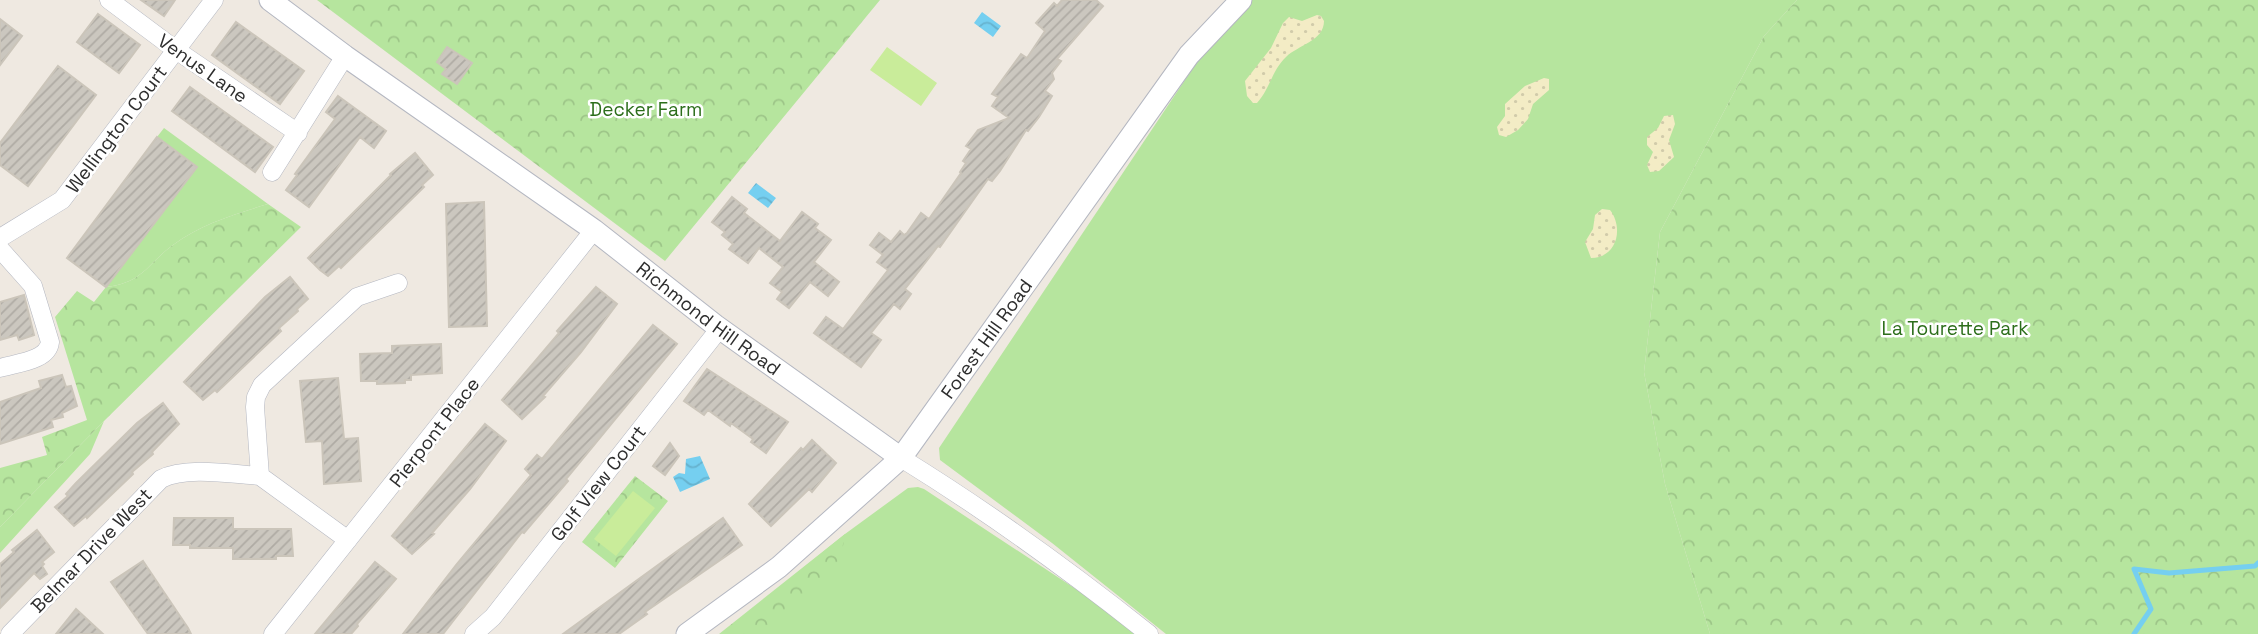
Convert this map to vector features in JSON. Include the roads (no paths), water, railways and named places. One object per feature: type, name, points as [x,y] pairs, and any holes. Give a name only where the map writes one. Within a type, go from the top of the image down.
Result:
[{"type":"street","name":"Venus Lane","points":[[109,0],[176,50],[298,133]]},
{"type":"street","name":"Wellington Court","points":[[0,238],[62,201],[214,0]]},
{"type":"street","name":"Richmond Hill Road","points":[[271,0],[345,57],[594,230],[720,328],[901,458],[1023,540],[1149,634]]},
{"type":"street","name":"Forest Hill Road","points":[[687,634],[779,567],[901,458],[1189,55],[1241,0]]},
{"type":"street","points":[[272,172],[345,57]]},
{"type":"street","name":"Pierpont Place","points":[[273,634],[594,230]]},
{"type":"street","points":[[0,249],[33,286],[50,342],[49,350],[43,355],[0,368]]},
{"type":"street","points":[[348,540],[260,476],[256,397],[262,385],[357,297],[398,284]]},
{"type":"street","name":"Golf View Court","points":[[474,634],[493,617],[720,328]]},
{"type":"street","name":"Belmar Drive West","points":[[10,634],[161,479],[187,472],[260,476]]},
{"type":"water","points":[[982,12],[1001,26],[993,37],[974,23]]},
{"type":"water","points":[[756,183],[776,198],[768,208],[748,193]]},
{"type":"water","points":[[700,456],[710,479],[680,492],[673,477],[679,473],[685,474],[686,459]]},
{"type":"waterway","points":[[2134,634],[2151,609],[2134,569],[2169,573],[2255,566],[2258,563]]},
{"type":"park label","name":"Decker Farm","points":[[646,109]]},
{"type":"park label","name":"La Tourette Park","points":[[1955,328]]}]
